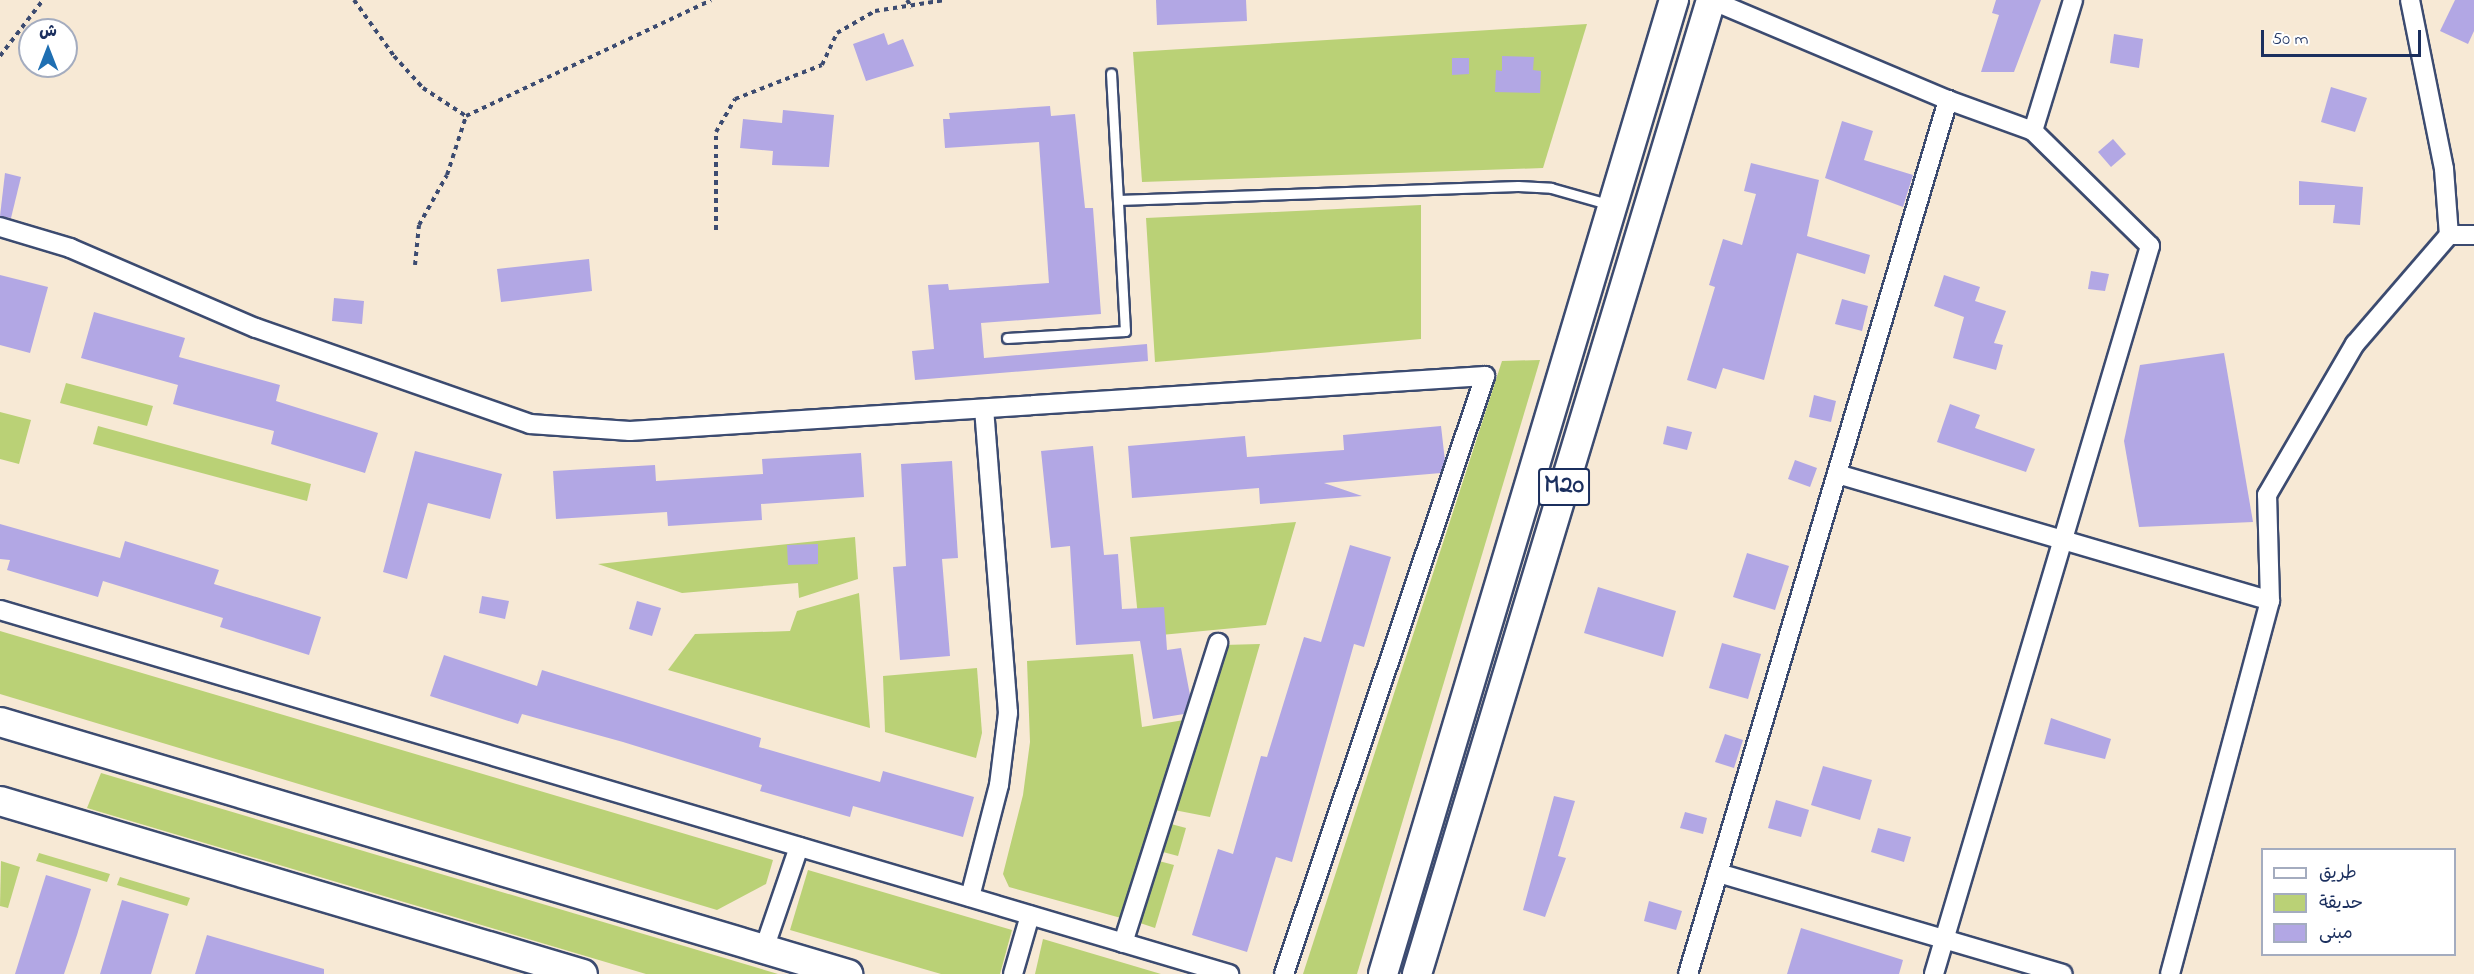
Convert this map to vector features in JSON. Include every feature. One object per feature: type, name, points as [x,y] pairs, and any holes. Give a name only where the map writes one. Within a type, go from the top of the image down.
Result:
[{"type":"main road","name":"M20","points":[[1383,974],[1674,0]]},
{"type":"main road","name":"M20","points":[[1417,974],[1711,0]]},
{"type":"main road","points":[[0,722],[848,974]]},
{"type":"main road","points":[[0,801],[541,968],[583,974]]},
{"type":"street","points":[[1711,0],[1948,100],[2033,131],[2150,246],[1934,974]]},
{"type":"street","points":[[2033,131],[2073,0]]},
{"type":"street","points":[[2170,974],[2270,601],[2267,495],[2355,344],[2449,235],[2444,170],[2410,0]]},
{"type":"street","points":[[1688,974],[1948,100]]},
{"type":"street","points":[[0,227],[70,248],[256,328],[530,424],[630,431],[1485,376],[1284,974]]},
{"type":"street","points":[[2449,235],[2474,235]]},
{"type":"street","points":[[970,897],[999,785],[1008,713],[984,409]]},
{"type":"street","points":[[1837,474],[2270,601]]},
{"type":"street","points":[[0,610],[1228,974]]},
{"type":"street","points":[[1123,943],[1218,643]]},
{"type":"street","points":[[764,949],[799,847]]},
{"type":"street","points":[[1718,873],[2063,974]]},
{"type":"street","points":[[1013,974],[1030,915]]},
{"type":"lane","points":[[1007,338],[1125,331],[1111,74]]},
{"type":"lane","points":[[1118,200],[1518,186],[1551,188],[1613,206]]},
{"type":"path","points":[[0,56],[44,0]]},
{"type":"path","points":[[354,0],[394,56],[423,88],[466,116]]},
{"type":"path","points":[[416,265],[419,225],[447,176],[466,116],[711,0]]},
{"type":"path","points":[[907,0],[912,8]]},
{"type":"path","points":[[716,230],[716,132],[735,99],[822,64],[837,33],[875,11],[912,8],[945,0]]},
{"type":"green space","points":[[1587,24],[1543,168],[1142,182],[1133,52]]},
{"type":"green space","points":[[1421,205],[1421,339],[1155,362],[1146,218]]},
{"type":"green space","points":[[1540,360],[1357,974],[1303,974],[1502,361]]},
{"type":"green space","points":[[66,383],[153,406],[147,426],[60,403]]},
{"type":"green space","points":[[0,412],[31,420],[19,464],[0,459]]},
{"type":"green space","points":[[98,426],[311,484],[307,501],[93,444]]},
{"type":"green space","points":[[1296,522],[1266,625],[1140,637],[1130,537]]},
{"type":"green space","points":[[855,537],[858,579],[799,598],[798,583],[682,593],[598,564]]},
{"type":"green space","points":[[859,593],[870,728],[668,670],[695,634],[790,631],[797,611]]},
{"type":"green space","points":[[0,631],[773,860],[766,884],[717,910],[0,694]]},
{"type":"green space","points":[[1260,644],[1210,817],[1174,810],[1223,645]]},
{"type":"green space","points":[[1133,654],[1142,727],[1184,720],[1121,918],[1009,887],[1003,874],[1023,795],[1030,742],[1027,661]]},
{"type":"green space","points":[[977,668],[982,733],[976,758],[885,732],[883,676]]},
{"type":"green space","points":[[101,773],[778,974],[646,974],[87,808]]},
{"type":"green space","points":[[1171,824],[1186,828],[1178,856],[1163,852]]},
{"type":"green space","points":[[39,853],[110,874],[107,882],[36,861]]},
{"type":"green space","points":[[1,861],[20,867],[8,908],[0,906]]},
{"type":"green space","points":[[1159,861],[1174,865],[1155,928],[1140,923]]},
{"type":"green space","points":[[808,870],[1012,930],[1000,974],[941,974],[790,930]]},
{"type":"green space","points":[[120,877],[190,898],[187,906],[117,885]]},
{"type":"green space","points":[[1043,939],[1161,974],[1035,974]]},
{"type":"building","points":[[1156,0],[1246,0],[1247,21],[1157,25]]},
{"type":"building","points":[[1996,0],[2041,0],[2014,72],[1981,72],[1999,15],[1992,13]]},
{"type":"building","points":[[2455,0],[2474,0],[2474,31],[2468,44],[2440,31]]},
{"type":"building","points":[[884,33],[888,45],[903,39],[914,66],[866,81],[853,44]]},
{"type":"building","points":[[2114,34],[2143,39],[2139,68],[2110,63]]},
{"type":"building","points":[[1502,56],[1534,57],[1533,70],[1541,71],[1540,93],[1495,92],[1496,70],[1502,71]]},
{"type":"building","points":[[1452,58],[1469,58],[1469,74],[1452,75]]},
{"type":"building","points":[[2331,87],[2367,98],[2355,132],[2321,122]]},
{"type":"building","points":[[1050,106],[1051,116],[1075,114],[1085,208],[1093,208],[1101,314],[981,323],[984,358],[1147,344],[1148,361],[915,380],[912,351],[934,349],[928,285],[948,284],[949,290],[1049,283],[1039,142],[945,148],[943,119],[950,119],[949,113]]},
{"type":"building","points":[[783,110],[834,115],[829,167],[772,165],[773,151],[740,148],[743,119],[782,123]]},
{"type":"building","points":[[1842,121],[1873,131],[1864,160],[1913,175],[1903,207],[1825,178]]},
{"type":"building","points":[[2113,139],[2126,154],[2111,167],[2098,152]]},
{"type":"building","points":[[1751,163],[1819,180],[1807,236],[1870,255],[1865,274],[1797,253],[1764,380],[1723,368],[1716,389],[1687,380],[1715,287],[1709,285],[1723,239],[1742,245],[1756,194],[1744,191]]},
{"type":"building","points":[[5,173],[21,177],[11,218],[0,216]]},
{"type":"building","points":[[2299,181],[2363,187],[2360,225],[2333,223],[2335,205],[2299,205]]},
{"type":"building","points":[[589,259],[592,291],[501,302],[497,269]]},
{"type":"building","points":[[2091,271],[2109,274],[2105,291],[2088,289]]},
{"type":"building","points":[[0,275],[48,287],[30,353],[0,345]]},
{"type":"building","points":[[1944,275],[1980,287],[1975,301],[2006,311],[1994,343],[2003,345],[1996,370],[1953,358],[1964,317],[1934,306]]},
{"type":"building","points":[[334,298],[364,301],[362,324],[332,321]]},
{"type":"building","points":[[1842,299],[1868,306],[1862,331],[1835,324]]},
{"type":"building","points":[[94,312],[185,338],[179,357],[280,385],[276,401],[378,433],[365,473],[271,444],[274,431],[173,404],[178,385],[81,358]]},
{"type":"building","points":[[2224,353],[2253,522],[2139,527],[2124,441],[2140,365]]},
{"type":"building","points":[[1814,395],[1836,401],[1831,422],[1809,417]]},
{"type":"building","points":[[1950,404],[1980,415],[1975,428],[2035,449],[2026,472],[1937,442]]},
{"type":"building","points":[[1441,426],[1445,461],[1441,473],[1324,483],[1362,496],[1260,504],[1259,488],[1132,498],[1128,446],[1245,436],[1247,457],[1344,450],[1343,435]]},
{"type":"building","points":[[1667,426],[1692,432],[1687,450],[1663,444]]},
{"type":"building","points":[[1093,446],[1104,555],[1118,554],[1122,609],[1164,607],[1167,650],[1181,648],[1190,695],[1184,714],[1153,719],[1140,641],[1076,645],[1070,546],[1051,548],[1041,451]]},
{"type":"building","points":[[415,451],[502,474],[490,519],[428,503],[407,579],[383,572]]},
{"type":"building","points":[[861,453],[864,497],[761,504],[762,520],[668,526],[667,512],[556,519],[553,471],[655,465],[656,481],[763,474],[762,459]]},
{"type":"building","points":[[1795,460],[1817,468],[1810,487],[1788,479]]},
{"type":"building","points":[[952,461],[958,558],[942,559],[950,656],[900,660],[893,567],[906,566],[901,464]]},
{"type":"building","points":[[0,524],[120,558],[125,541],[219,570],[214,584],[321,617],[309,655],[220,627],[223,618],[103,581],[98,597],[7,570],[10,560],[0,559]]},
{"type":"building","points":[[818,544],[818,564],[788,565],[787,545]]},
{"type":"building","points":[[1350,545],[1391,557],[1364,647],[1354,644],[1292,862],[1276,857],[1247,952],[1192,935],[1218,849],[1233,854],[1261,756],[1267,757],[1304,637],[1321,642]]},
{"type":"building","points":[[1747,553],[1789,566],[1775,610],[1733,597]]},
{"type":"building","points":[[1598,587],[1676,611],[1663,657],[1584,633]]},
{"type":"building","points":[[482,596],[509,601],[505,619],[479,613]]},
{"type":"building","points":[[637,601],[661,608],[652,636],[629,629]]},
{"type":"building","points":[[1722,643],[1761,654],[1748,699],[1709,688]]},
{"type":"building","points":[[444,655],[537,686],[542,670],[761,738],[759,747],[880,782],[883,771],[974,797],[963,837],[853,806],[850,817],[760,791],[762,785],[623,742],[522,714],[518,724],[430,696]]},
{"type":"building","points":[[2051,718],[2111,739],[2105,759],[2044,744]]},
{"type":"building","points":[[1725,734],[1743,740],[1734,768],[1715,762]]},
{"type":"building","points":[[1823,766],[1872,780],[1860,820],[1811,805]]},
{"type":"building","points":[[1554,796],[1575,801],[1558,856],[1566,858],[1545,917],[1523,910]]},
{"type":"building","points":[[1776,800],[1809,810],[1801,837],[1768,828]]},
{"type":"building","points":[[1685,812],[1707,818],[1703,834],[1680,828]]},
{"type":"building","points":[[1878,828],[1911,837],[1904,862],[1871,852]]},
{"type":"building","points":[[46,875],[91,889],[77,935],[64,974],[15,974]]},
{"type":"building","points":[[122,900],[169,914],[151,974],[100,974]]},
{"type":"building","points":[[1649,901],[1682,911],[1676,930],[1644,921]]},
{"type":"building","points":[[1801,928],[1903,960],[1899,974],[1787,974]]},
{"type":"building","points":[[207,935],[324,969],[324,974],[195,974]]}]
